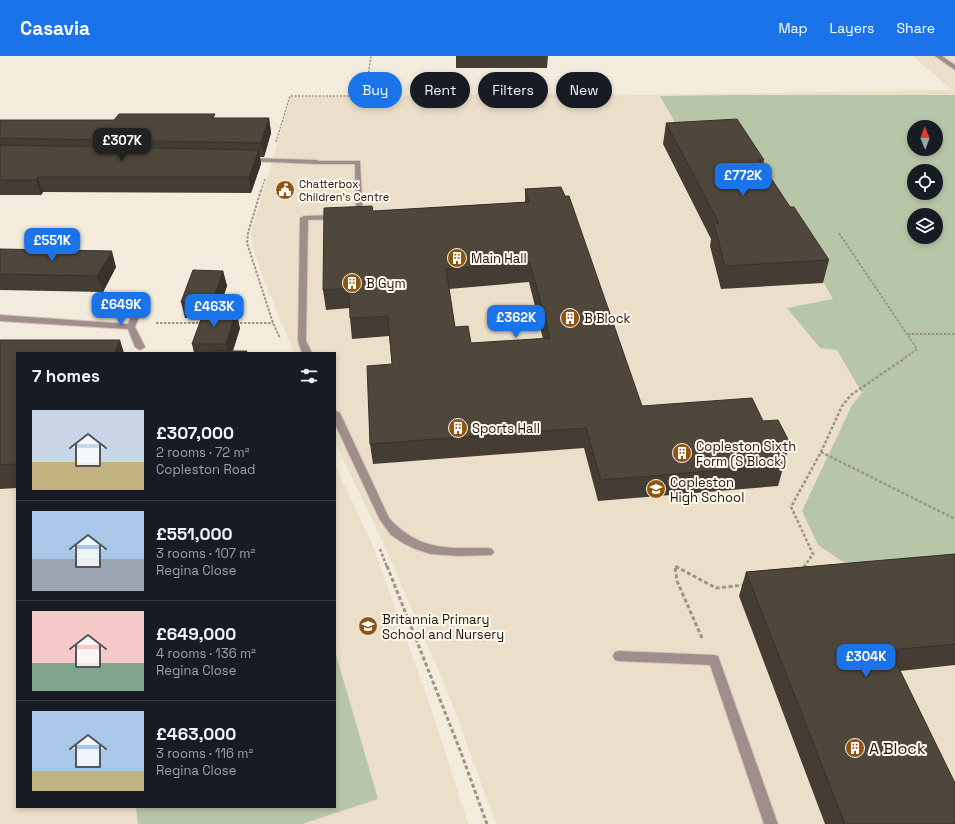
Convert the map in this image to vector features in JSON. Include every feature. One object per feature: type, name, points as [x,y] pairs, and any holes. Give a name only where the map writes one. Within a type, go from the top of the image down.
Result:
[{"type":"street","points":[[938,56],[955,68]]},
{"type":"street","points":[[242,160],[358,162],[360,216],[304,218],[302,341],[307,352]]},
{"type":"street","points":[[140,305],[131,326],[140,347]]},
{"type":"street","points":[[0,318],[131,326]]},
{"type":"street","points":[[336,415],[385,520],[393,531],[419,547],[444,552],[488,552]]},
{"type":"street","points":[[619,656],[714,660],[771,824]]},
{"type":"path","points":[[281,341],[273,323],[247,243],[248,233],[290,96],[365,96],[371,56]]},
{"type":"path","points":[[800,572],[813,554],[791,507],[821,452],[842,406],[851,395],[917,349],[839,233]]},
{"type":"path","points":[[131,326],[156,323],[211,323]]},
{"type":"path","points":[[234,323],[273,323]]},
{"type":"path","points":[[908,334],[955,334]]},
{"type":"path","points":[[821,452],[955,519]]},
{"type":"path","points":[[379,546],[460,750],[487,824]]},
{"type":"path","points":[[714,660],[698,631],[677,581],[675,566],[716,588],[752,584]]},
{"type":"shaded area","name":"Copleston High School","points":[[913,56],[955,56],[955,824],[496,824],[447,690],[380,536],[336,444],[336,352],[294,352],[262,275],[252,243],[251,233],[291,97],[348,96],[348,108],[402,108],[402,96],[410,96],[410,108],[470,108],[470,95],[478,95],[478,108],[548,108],[548,94],[556,94],[556,108],[612,108],[612,95],[952,90]]},
{"type":"shaded area","name":"Britannia Primary School and Nursery","points":[[0,408],[16,408],[16,808],[336,808],[336,467],[371,541],[432,711],[468,824],[0,824]]},
{"type":"green space","points":[[955,95],[955,564],[855,570],[818,545],[802,511],[852,405],[862,393],[837,350],[820,348],[787,308],[833,299],[736,127],[678,128],[660,96]]},
{"type":"green space","points":[[336,654],[378,799],[302,824],[138,824],[136,808],[336,808]]},
{"type":"building","points":[[119,114],[215,114],[213,118],[269,118],[261,143],[0,138],[0,120],[114,120]]},
{"type":"building","points":[[737,119],[764,160],[759,160],[790,207],[794,207],[829,260],[725,266],[714,224],[719,223],[666,123]]},
{"type":"building","points":[[0,145],[259,150],[249,177],[38,177],[36,180],[0,180]]},
{"type":"building","points":[[561,187],[565,196],[569,196],[642,406],[752,398],[763,421],[778,420],[790,443],[775,445],[784,465],[601,480],[586,428],[370,444],[367,366],[392,364],[388,316],[350,318],[349,288],[323,290],[324,208],[372,206],[373,211],[529,202],[525,189]],"holes":[[[530,262],[550,338],[471,343],[468,326],[455,327],[446,269]]]},
{"type":"building","points":[[0,249],[112,251],[97,276],[0,274]]},
{"type":"building","points":[[193,270],[223,271],[212,302],[181,302]]},
{"type":"building","points":[[204,311],[236,311],[226,344],[192,344]]},
{"type":"building","points":[[0,340],[120,340],[114,352],[16,352],[16,464],[0,465]]},
{"type":"building","points":[[212,351],[247,351],[246,352]]},
{"type":"building","name":"A Block","points":[[955,554],[955,644],[890,650],[955,783],[955,824],[845,824],[746,572]]},
{"type":"place","name":"Chatterbox Children's Centre","points":[[285,190]]},
{"type":"place","name":"Main Hall","points":[[457,258]]},
{"type":"place","name":"B Gym","points":[[352,283]]},
{"type":"place","name":"B Block","points":[[570,318]]},
{"type":"place","name":"Sports Hall","points":[[458,428]]},
{"type":"place","name":"Copleston Sixth Form (S Block)","points":[[682,453]]},
{"type":"place","name":"Copleston High School","points":[[656,489]]},
{"type":"place","name":"Britannia Primary School and Nursery","points":[[368,626]]},
{"type":"place","name":"A Block","points":[[855,748]]}]
